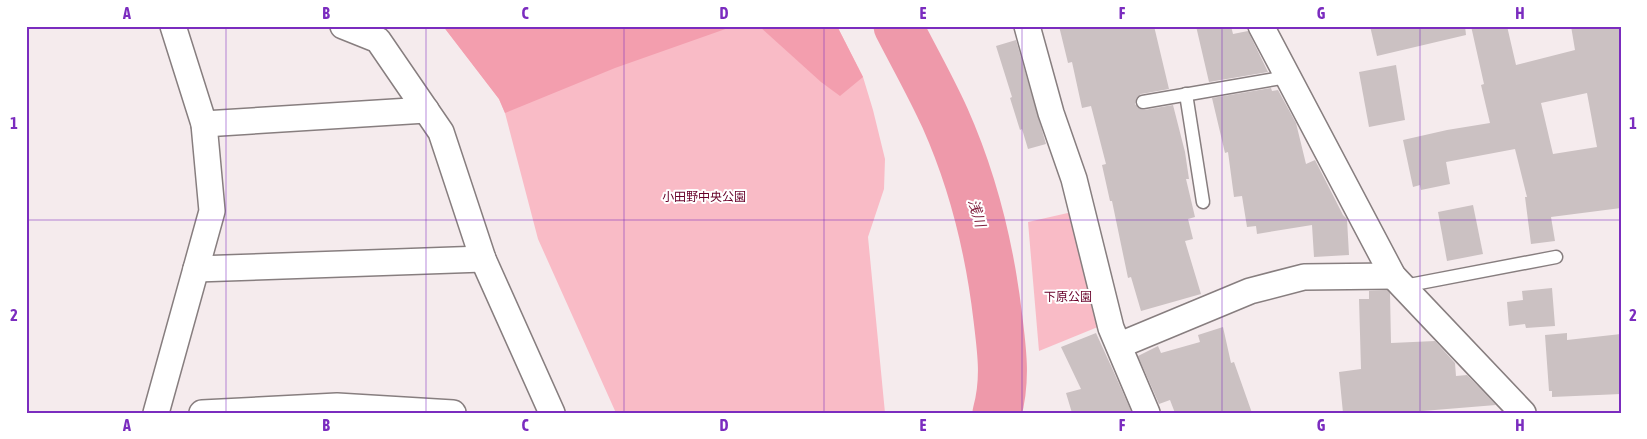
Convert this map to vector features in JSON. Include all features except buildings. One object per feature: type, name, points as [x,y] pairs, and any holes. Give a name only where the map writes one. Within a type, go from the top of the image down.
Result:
[{"type":"street","points":[[156,413],[212,211],[204,124],[173,26]]},
{"type":"street","points":[[343,26],[378,40],[440,132],[483,259],[552,413]]},
{"type":"street","points":[[1028,26],[1051,113],[1074,179],[1111,328],[1120,345],[1147,413]]},
{"type":"street","points":[[1261,26],[1399,281],[1523,413]]},
{"type":"street","points":[[204,124],[426,110]]},
{"type":"street","points":[[196,269],[483,259]]},
{"type":"street","points":[[1120,345],[1250,291],[1304,277],[1399,281]]},
{"type":"street","points":[[202,413],[337,406],[453,413]]},
{"type":"lane","points":[[1143,102],[1287,77]]},
{"type":"lane","points":[[1186,94],[1203,202]]},
{"type":"lane","points":[[1399,281],[1556,257]]},
{"type":"green space","name":"小田野中央公園","points":[[443,26],[837,26],[863,77],[885,159],[884,189],[868,237],[885,413],[616,413],[538,239],[505,113],[499,99]]},
{"type":"green space","name":"下原公園","points":[[1081,210],[1110,322],[1039,351],[1028,222]]},
{"type":"shaded area","points":[[443,26],[734,26],[615,68],[505,113],[499,99]]},
{"type":"shaded area","points":[[759,26],[837,26],[863,77],[840,96],[821,82]]},
{"type":"waterway","name":"浅川","points":[[898,26],[945,118],[964,166],[979,216],[995,293],[1001,343],[1002,389],[997,413]]}]
